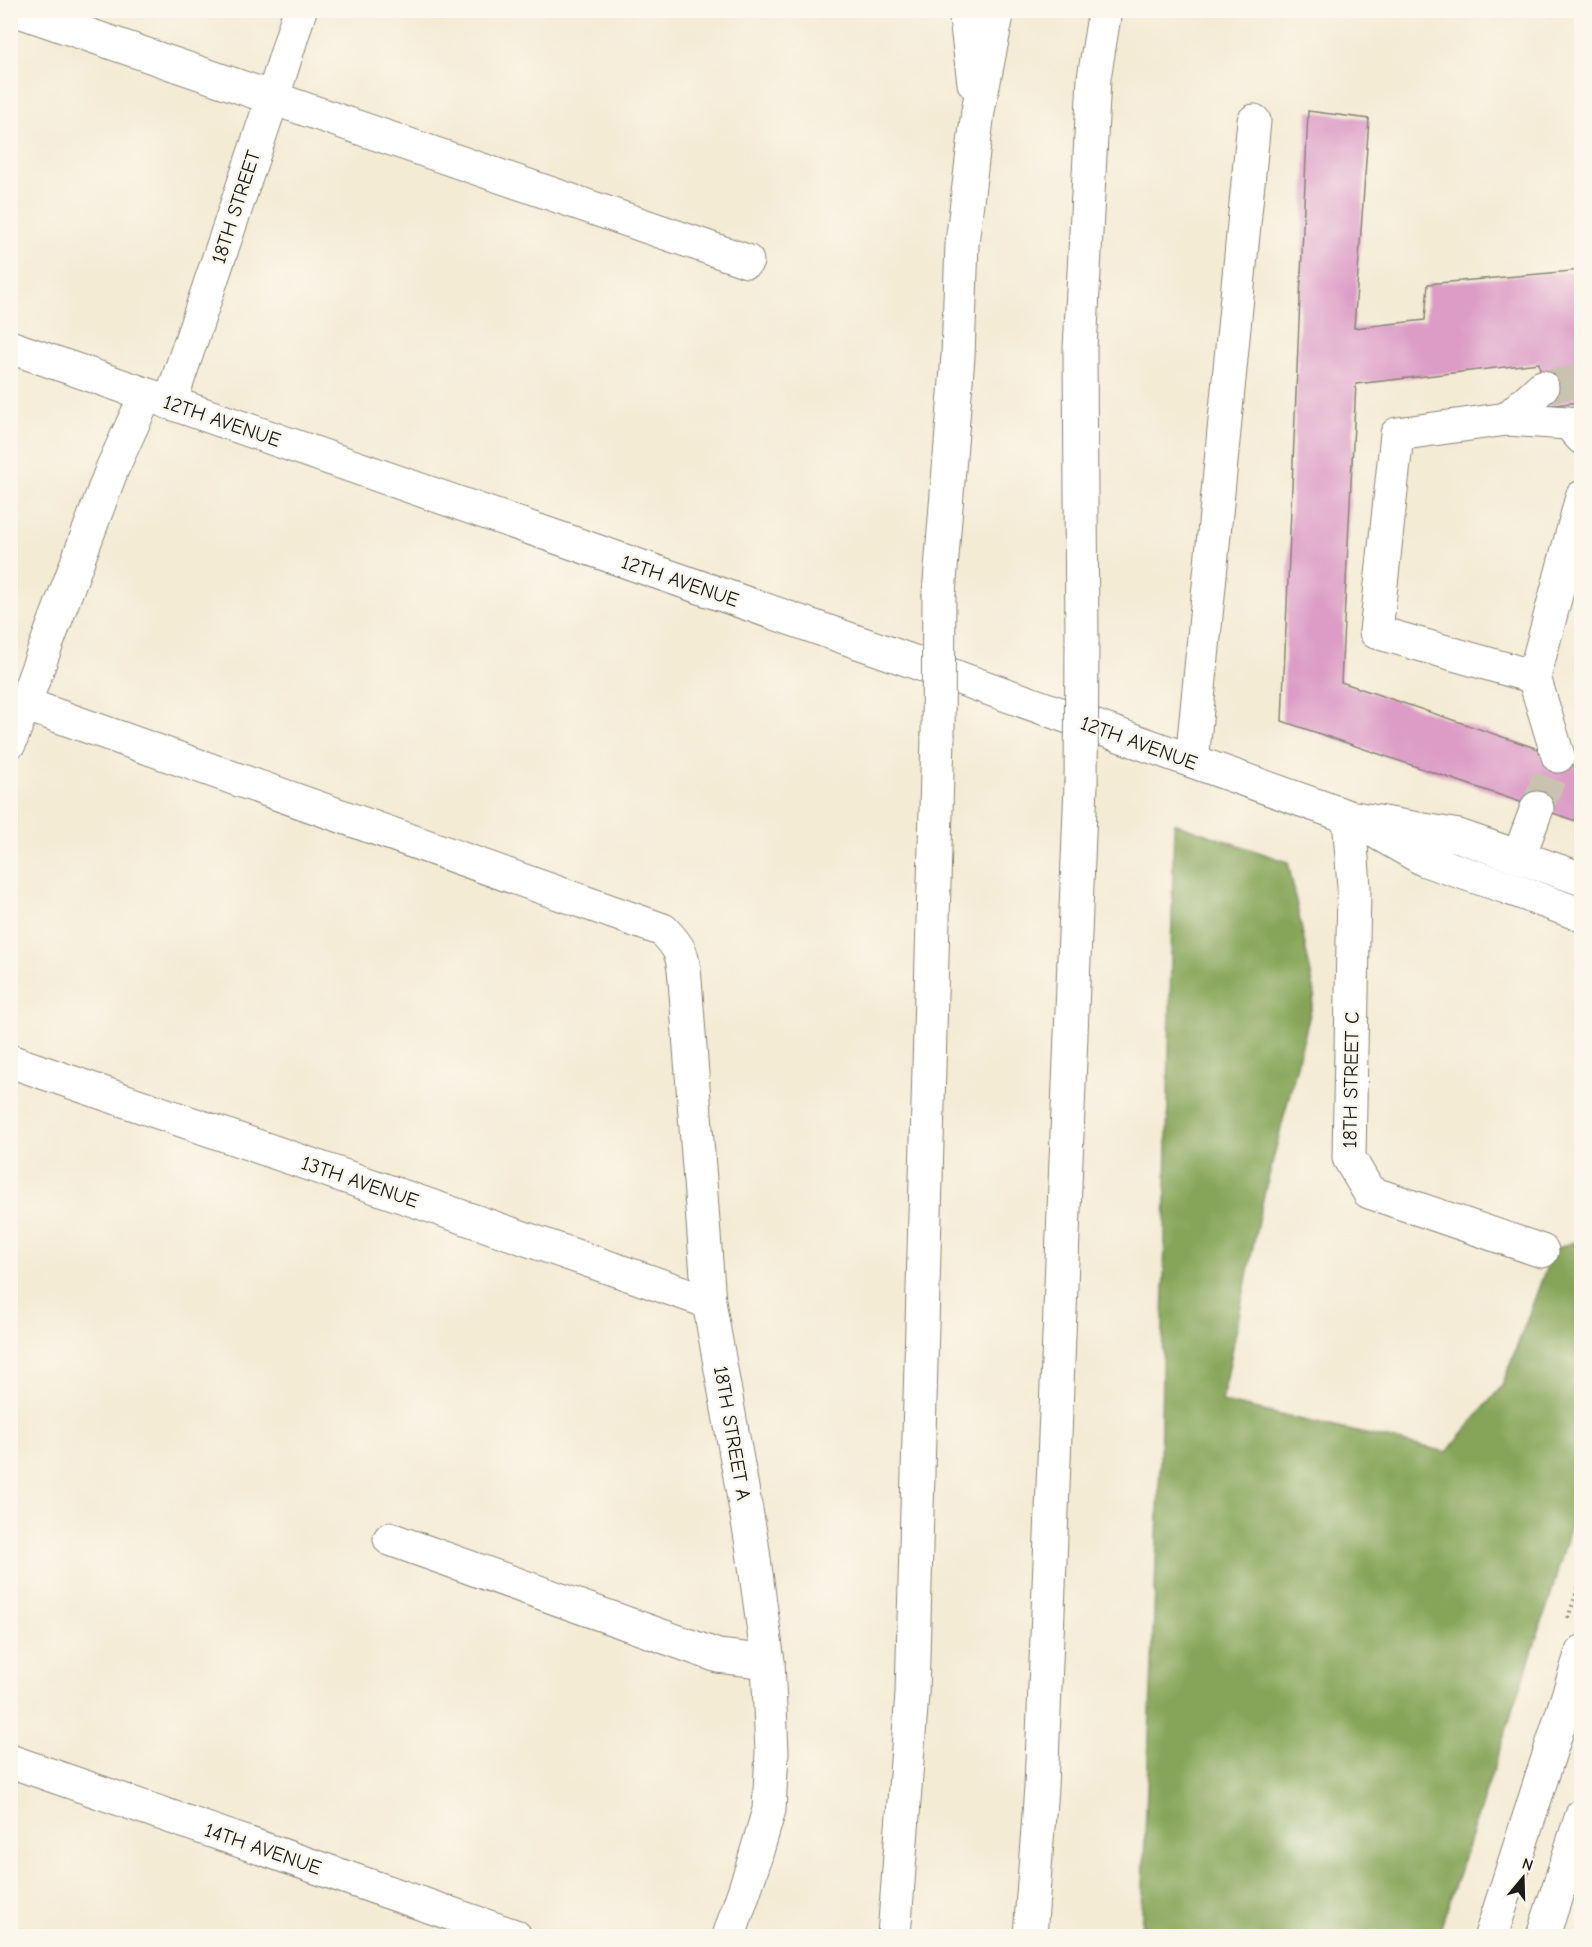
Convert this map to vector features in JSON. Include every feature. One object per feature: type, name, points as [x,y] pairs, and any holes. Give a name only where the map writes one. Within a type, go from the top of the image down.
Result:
[{"type":"main road","points":[[16,10],[747,261]]},
{"type":"main road","name":"18TH STREET","points":[[10,742],[18,702],[112,469],[158,399],[273,97],[300,10]]},
{"type":"main road","points":[[965,10],[978,111]]},
{"type":"main road","points":[[894,1936],[912,1694],[938,736],[939,594],[958,356],[962,243],[978,111],[998,10]]},
{"type":"main road","points":[[1030,1936],[1041,1787],[1081,784],[1080,349],[1094,78],[1105,10]]},
{"type":"main road","points":[[1094,78],[1119,10]]},
{"type":"main road","points":[[1192,762],[1254,121]]},
{"type":"main road","name":"12TH AVENUE","points":[[10,347],[872,647],[1350,817],[1459,836],[1581,879]]},
{"type":"main road","points":[[1507,419],[1542,387]]},
{"type":"main road","points":[[1534,677],[1376,632],[1396,434],[1507,419],[1568,423],[1581,438]]},
{"type":"main road","points":[[1558,756],[1534,677],[1581,497]]},
{"type":"main road","name":"18TH STREET A","points":[[18,702],[663,930],[677,944],[684,963],[709,1302],[752,1544],[768,1662],[772,1752],[769,1810],[729,1936]]},
{"type":"main road","points":[[1519,856],[1537,808]]},
{"type":"main road","name":"12TH AVENUE","points":[[1350,817],[1425,860],[1581,915]]},
{"type":"main road","name":"18TH STREET C","points":[[1350,817],[1354,887],[1349,1158],[1369,1192],[1542,1251]]},
{"type":"main road","name":"13TH AVENUE","points":[[10,1062],[709,1302]]},
{"type":"main road","points":[[390,1539],[718,1656],[768,1662]]},
{"type":"main road","points":[[1491,1936],[1581,1652]]},
{"type":"main road","name":"14TH AVENUE","points":[[10,1761],[515,1936]]},
{"type":"main road","points":[[1543,1936],[1581,1815]]},
{"type":"green space","points":[[1174,823],[1288,862],[1315,994],[1260,1211],[1222,1402],[1447,1452],[1502,1386],[1553,1250],[1581,1239],[1582,1487],[1549,1601],[1438,1936],[1141,1936],[1160,1464]]},
{"type":"building","points":[[1308,111],[1369,119],[1354,328],[1425,320],[1428,284],[1582,270],[1582,357],[1579,358],[1582,368],[1582,394],[1580,402],[1544,406],[1539,363],[1356,384],[1341,682],[1582,764],[1582,823],[1282,721]]},
{"type":"tunnel","points":[[1542,387],[1582,381]]},
{"type":"tunnel","points":[[1537,808],[1558,756]]}]
